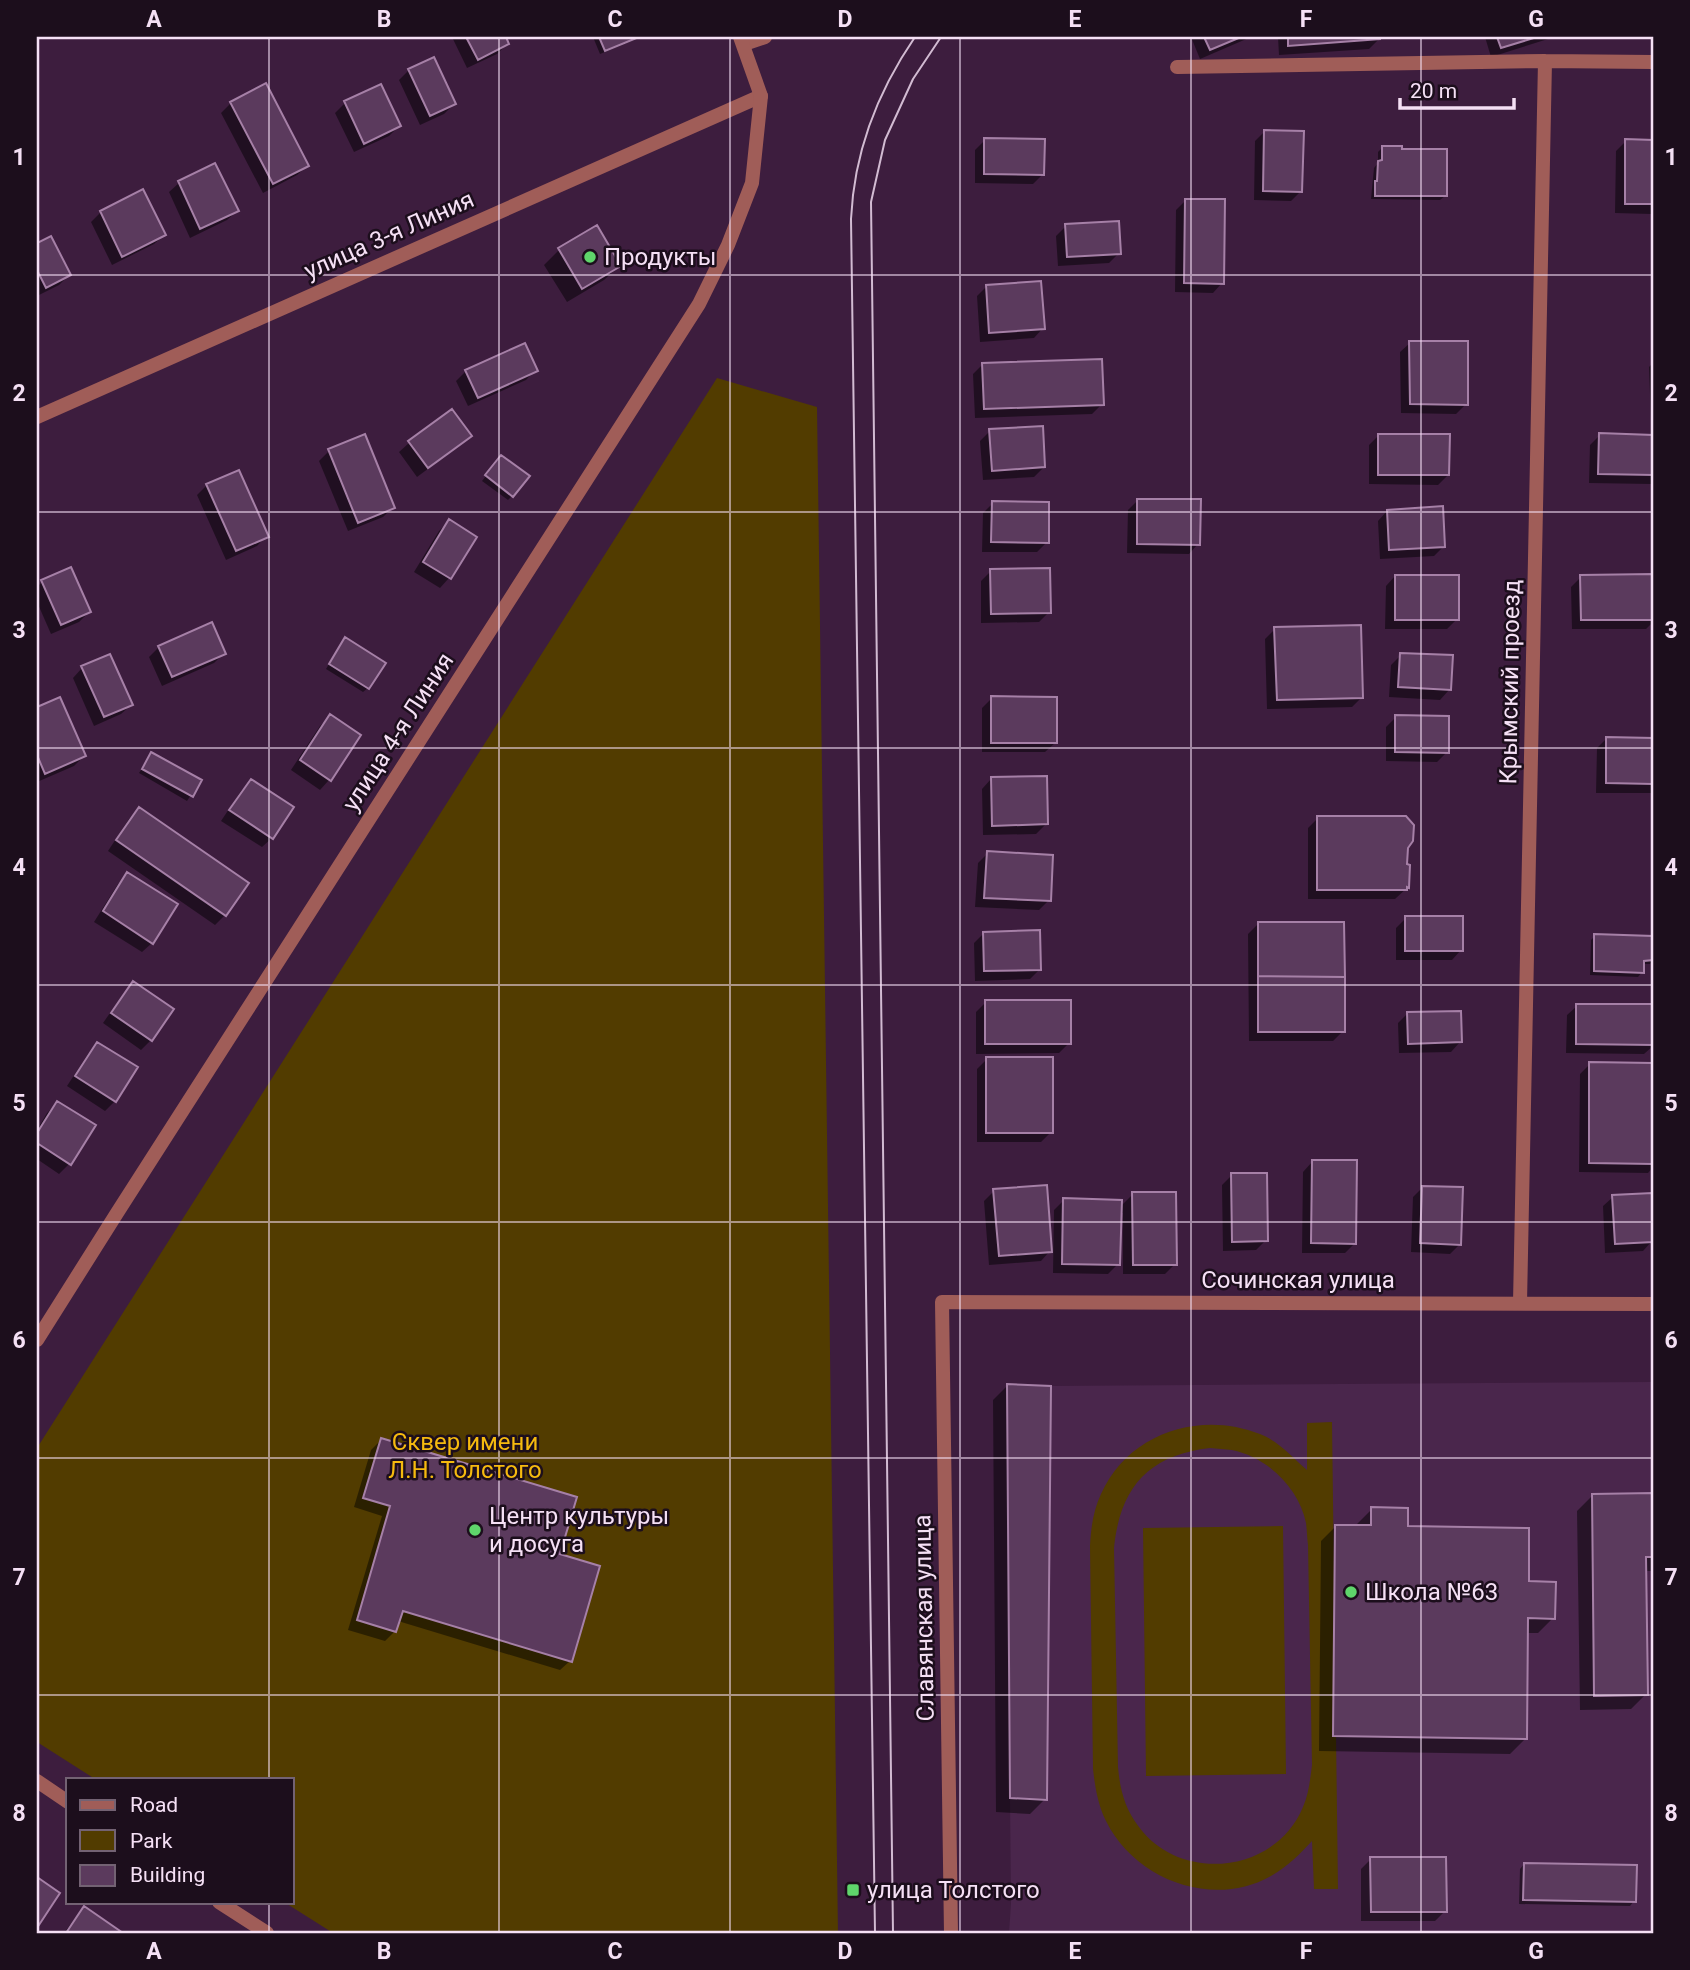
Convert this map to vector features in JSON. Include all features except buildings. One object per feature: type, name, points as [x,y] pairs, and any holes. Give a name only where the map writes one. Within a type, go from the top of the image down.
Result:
[{"type":"street","points":[[761,96],[742,40],[765,37]]},
{"type":"street","points":[[1177,67],[1545,61],[1653,62]]},
{"type":"street","name":"Крымский проезд","points":[[1520,1303],[1545,61]]},
{"type":"street","name":"улица 4-я Линия","points":[[37,1340],[699,304],[728,245],[752,183],[761,96]]},
{"type":"street","name":"улица 3-я Линия","points":[[37,418],[761,96]]},
{"type":"street","name":"Сочинская улица","points":[[942,1302],[1653,1304]]},
{"type":"street","name":"Славянская улица","points":[[942,1302],[951,1933]]},
{"type":"street","points":[[37,1781],[66,1801]]},
{"type":"street","points":[[222,1904],[267,1933]]},
{"type":"shaded area","name":"Школа №63","points":[[1653,1382],[1653,1933],[1009,1933],[1010,1798],[1047,1800],[1051,1386]]},
{"type":"green space","name":"Сквер имени Л.Н. Толстого","points":[[717,378],[817,407],[838,1933],[333,1933],[287,1904],[294,1904],[294,1778],[93,1778],[37,1742],[37,1448]]},
{"type":"green space","points":[[1332,1422],[1338,1889],[1314,1889],[1312,1841],[1283,1868],[1248,1886],[1225,1890],[1201,1889],[1156,1873],[1136,1859],[1119,1842],[1106,1821],[1097,1796],[1093,1769],[1090,1546],[1096,1507],[1113,1473],[1129,1456],[1147,1442],[1190,1426],[1237,1427],[1260,1434],[1280,1445],[1307,1470],[1307,1423]],"holes":[[[1210,1448],[1245,1454],[1257,1459],[1280,1476],[1289,1486],[1302,1510],[1308,1545],[1312,1765],[1307,1797],[1290,1829],[1272,1846],[1250,1857],[1227,1863],[1202,1863],[1179,1857],[1157,1845],[1139,1827],[1130,1813],[1122,1791],[1118,1767],[1114,1548],[1117,1526],[1131,1491],[1154,1467],[1170,1458]]]},
{"type":"green space","points":[[1283,1526],[1286,1774],[1146,1776],[1143,1528]]},
{"type":"tram line","points":[[875,1933],[851,219],[857,170],[870,124],[890,79],[915,37]]},
{"type":"tram line","points":[[893,1933],[871,202],[885,140],[913,79],[941,37]]},
{"type":"place","name":"Продукты","points":[[590,257]]},
{"type":"place","name":"Центр культуры и досуга","points":[[475,1530]]},
{"type":"place","name":"Школа №63","points":[[1351,1592]]},
{"type":"place","name":"улица Толстого","points":[[853,1890]]}]
